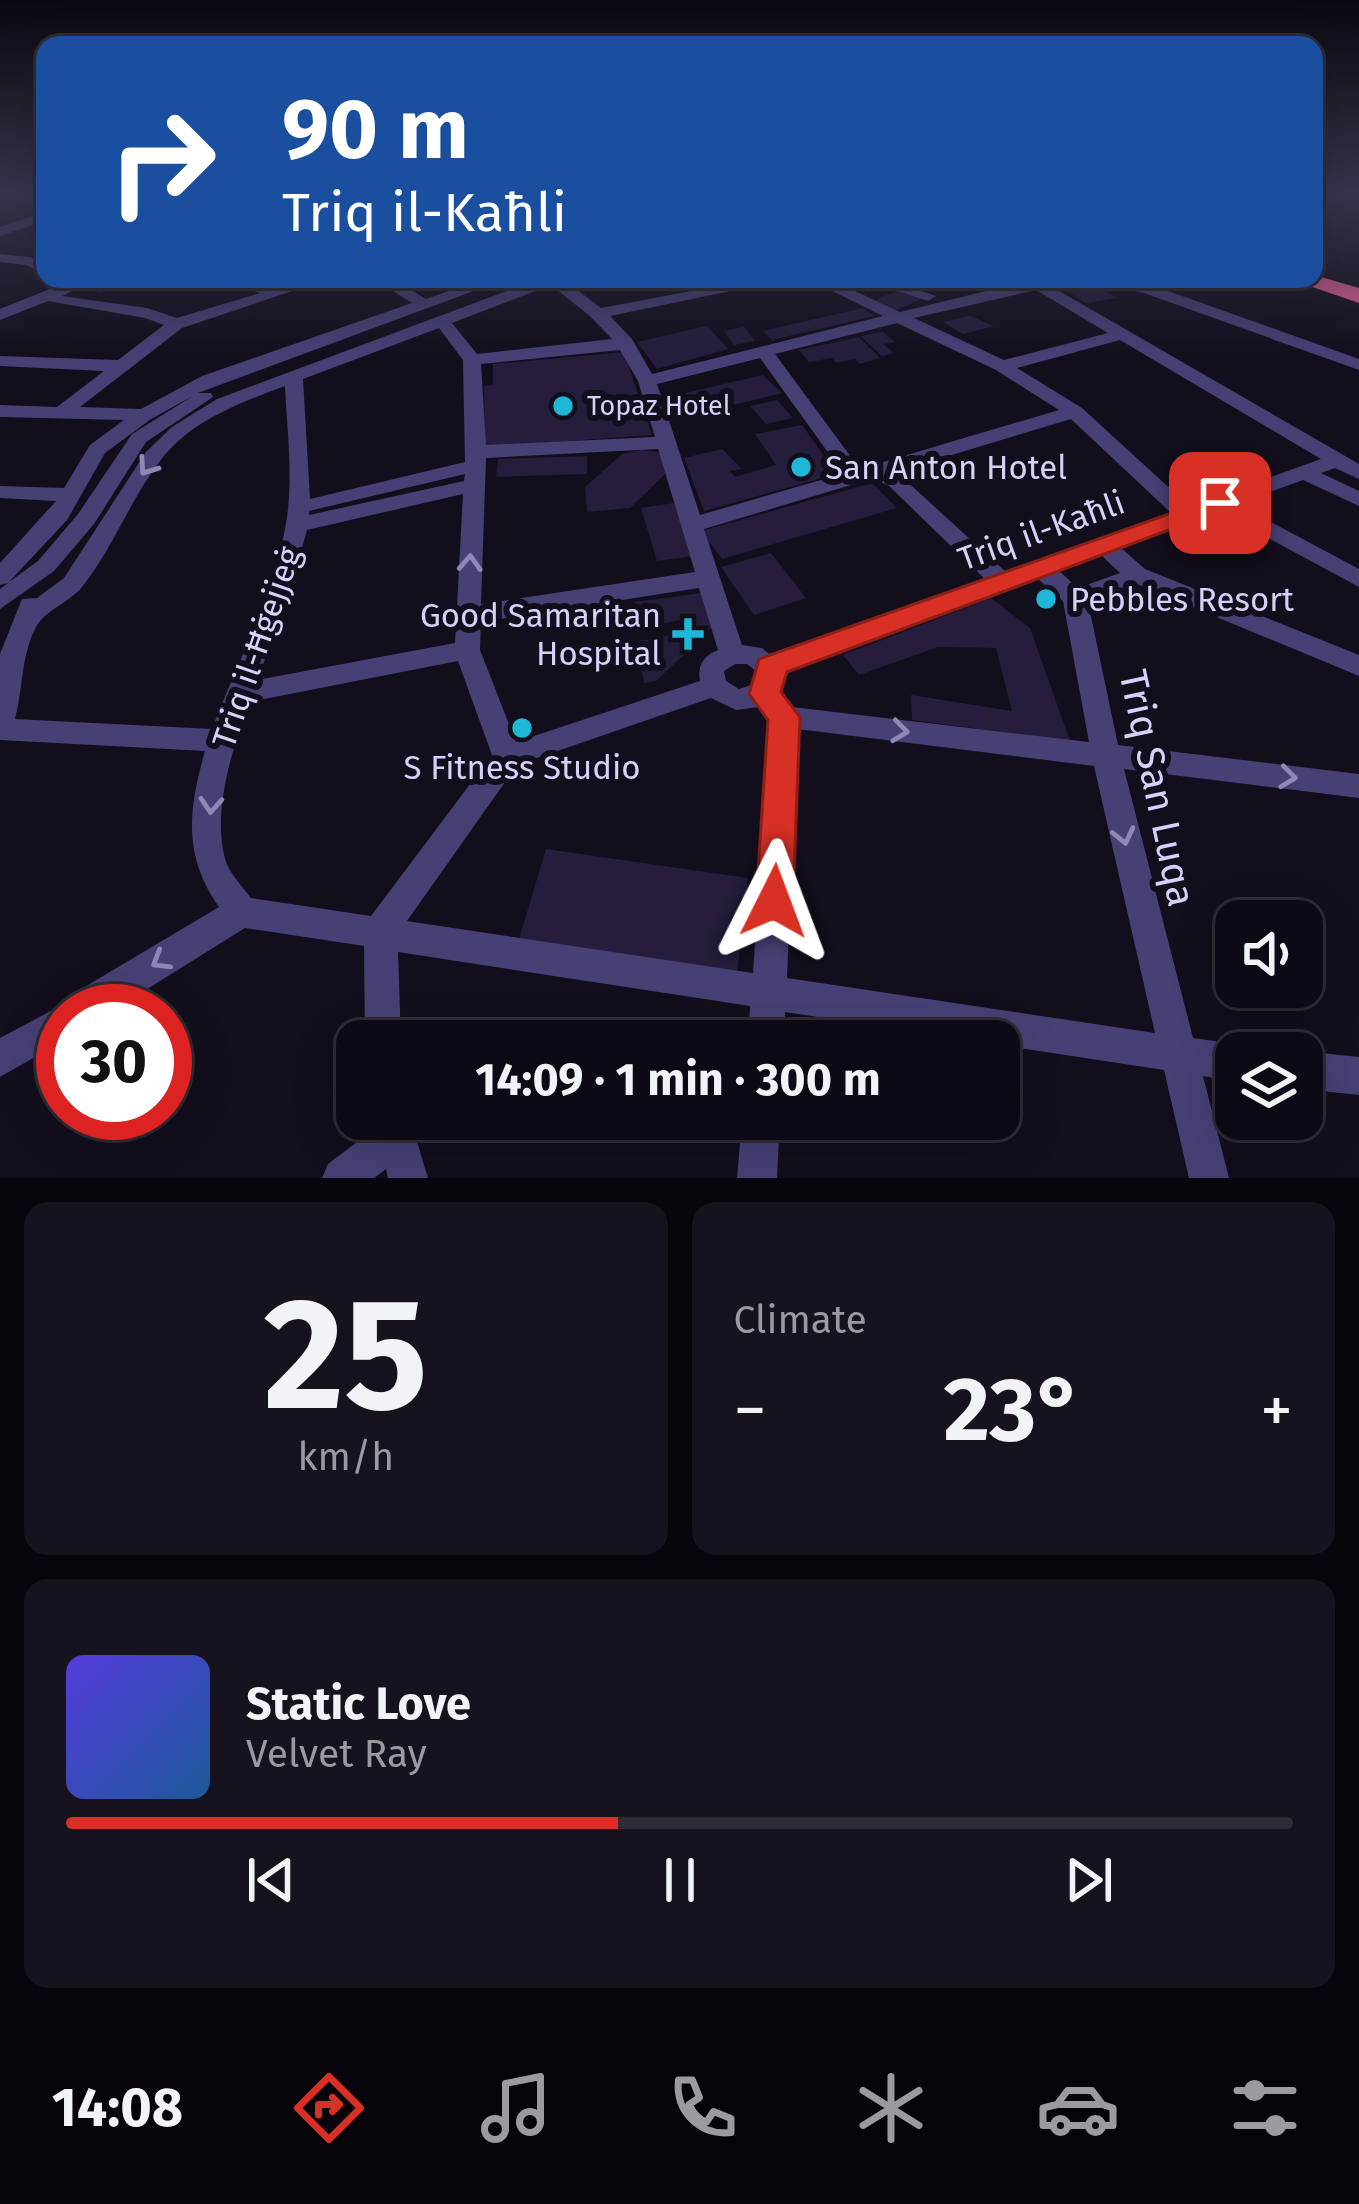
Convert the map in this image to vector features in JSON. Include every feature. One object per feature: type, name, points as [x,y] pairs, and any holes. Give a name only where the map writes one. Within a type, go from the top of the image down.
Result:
[{"type":"highway","points":[[1323,280],[1359,294]]},
{"type":"highway","points":[[1323,285],[1359,294]]},
{"type":"street","points":[[0,315],[63,288]]},
{"type":"street","points":[[261,288],[275,293]]},
{"type":"street","points":[[62,412],[176,323],[291,288]]},
{"type":"street","points":[[382,1020],[380,931],[507,757],[467,650],[474,468],[472,360],[434,313],[396,288]]},
{"type":"street","points":[[13,617],[72,584],[153,456],[179,431],[224,403],[295,376],[482,288]]},
{"type":"street","points":[[220,741],[0,726],[10,683],[5,663],[13,617],[139,438],[166,418],[224,386],[502,288]]},
{"type":"street","points":[[0,577],[34,545],[97,449],[144,415],[208,380],[522,288]]},
{"type":"street","points":[[566,288],[602,313],[647,381],[732,654]]},
{"type":"street","points":[[602,313],[733,288]]},
{"type":"street","points":[[836,288],[1002,366],[1075,412],[1186,515]]},
{"type":"street","points":[[904,288],[928,296]]},
{"type":"street","points":[[647,381],[1015,288]]},
{"type":"street","points":[[1043,288],[1320,466],[1359,499]]},
{"type":"street","points":[[1140,288],[1359,364]]},
{"type":"street","points":[[47,296],[76,308],[144,312],[176,323]]},
{"type":"street","points":[[1002,366],[1115,336]]},
{"type":"street","points":[[472,360],[626,343]]},
{"type":"street","points":[[764,352],[844,461],[895,481],[1002,582]]},
{"type":"street","points":[[0,361],[122,366]]},
{"type":"street","name":"Triq il-Ħġejjeġ","points":[[242,912],[209,860],[211,795],[220,741],[277,597],[298,517],[295,376]]},
{"type":"street","points":[[0,410],[144,415]]},
{"type":"street","points":[[692,525],[1075,412]]},
{"type":"street","points":[[298,517],[474,468],[664,443]]},
{"type":"street","points":[[1320,466],[1359,473]]},
{"type":"street","name":"Triq il-Kaħli","points":[[507,757],[714,687],[736,700],[773,692],[1002,582],[1320,466]]},
{"type":"street","points":[[0,492],[69,495]]},
{"type":"street","points":[[1220,503],[1359,579]]},
{"type":"street","points":[[1104,545],[1137,574],[1359,666]]},
{"type":"street","points":[[0,601],[46,566]]},
{"type":"street","points":[[1041,568],[1075,598],[1137,574]]},
{"type":"street","points":[[468,615],[711,578]]},
{"type":"street","name":"Triq San Luqa","points":[[1075,598],[1106,757],[1209,1178]]},
{"type":"street","points":[[242,693],[467,650]]},
{"type":"street","points":[[714,687],[711,670],[717,661],[732,654],[753,655],[773,692],[768,1020]]},
{"type":"street","points":[[773,692],[1106,757],[1359,786]]},
{"type":"street","points":[[123,984],[242,912],[1215,1062]]},
{"type":"street","points":[[0,1059],[36,1037]]},
{"type":"street","points":[[1323,1072],[1359,1076]]},
{"type":"street","points":[[342,1178],[381,1140]]},
{"type":"street","points":[[396,1140],[408,1178]]},
{"type":"street","points":[[757,1178],[760,1140]]},
{"type":"building","points":[[1061,288],[1101,288],[1117,298],[1086,303]]},
{"type":"building","points":[[900,290],[922,299],[896,310],[875,300]]},
{"type":"building","points":[[863,308],[874,316],[772,340],[763,331]]},
{"type":"building","points":[[970,316],[994,326],[963,334],[943,322]]},
{"type":"building","points":[[707,326],[728,349],[657,369],[637,342]]},
{"type":"building","points":[[744,327],[755,341],[734,345],[724,331]]},
{"type":"building","points":[[883,332],[895,342],[883,344],[894,353],[882,356],[860,336]]},
{"type":"building","points":[[859,337],[880,358],[860,364],[855,359],[836,363],[832,358],[809,362],[799,350]]},
{"type":"building","name":"Topaz Hotel","points":[[624,352],[652,435],[485,447],[484,386],[493,385],[493,364]]},
{"type":"building","points":[[763,375],[782,393],[684,417],[668,397]]},
{"type":"building","points":[[777,400],[793,418],[766,424],[750,406]]},
{"type":"building","name":"San Anton Hotel","points":[[802,425],[837,474],[704,511],[684,458],[722,449],[742,469],[730,471],[735,477],[776,465],[755,434]]},
{"type":"building","points":[[658,452],[666,461],[667,472],[630,508],[587,512],[585,487],[622,454]]},
{"type":"building","points":[[587,456],[587,474],[496,477],[498,459]]},
{"type":"building","points":[[872,483],[897,508],[722,559],[701,531]]},
{"type":"building","points":[[674,503],[693,556],[657,561],[641,508]]},
{"type":"building","points":[[771,553],[806,598],[754,615],[721,567]]},
{"type":"building","name":"Good Samaritan Hospital","points":[[701,593],[717,623],[656,681],[644,683],[636,641],[661,638],[679,629],[680,620],[642,628],[634,602]]},
{"type":"building","points":[[991,598],[1030,628],[1070,741],[912,720],[911,695],[1012,711],[996,648],[938,647],[859,675],[843,655]]},
{"type":"building","points":[[546,849],[748,878],[737,973],[519,939]]},
{"type":"place","name":"Topaz Hotel","points":[[563,406]]},
{"type":"place","name":"San Anton Hotel","points":[[801,467]]},
{"type":"place","name":"Pebbles Resort","points":[[1046,599]]},
{"type":"place","name":"Good Samaritan Hospital","points":[[688,634]]},
{"type":"place","name":"S Fitness Studio","points":[[522,728]]},
{"type":"route","points":[[774,901],[784,717],[764,694],[773,675],[770,667],[1220,503]]}]
